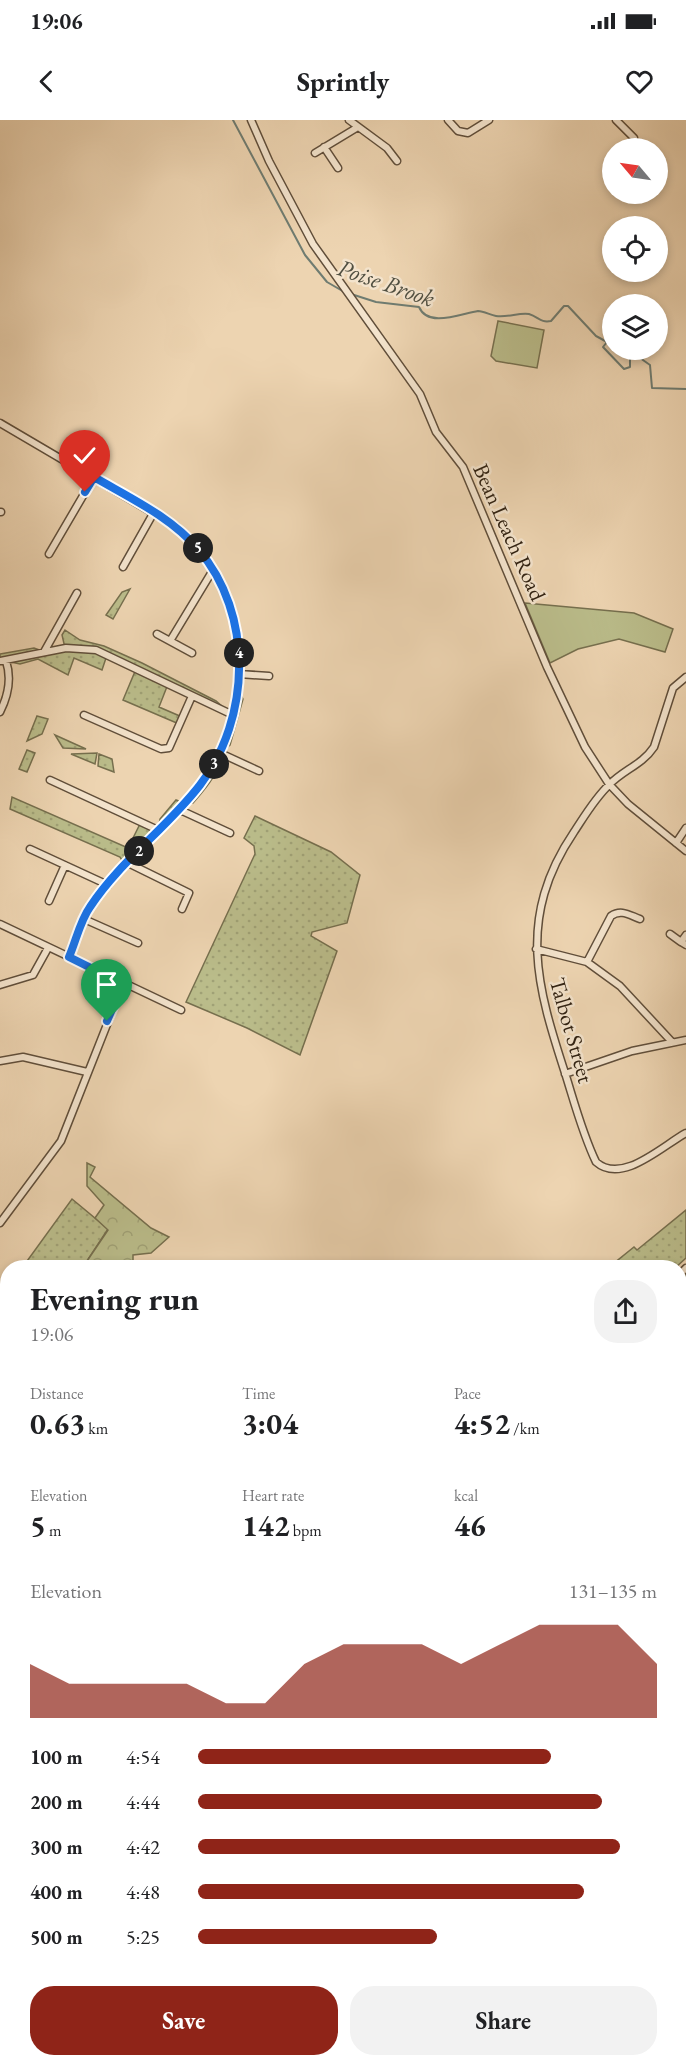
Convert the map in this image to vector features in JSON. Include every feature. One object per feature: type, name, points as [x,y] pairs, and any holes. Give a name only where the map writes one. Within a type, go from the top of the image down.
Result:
[{"type":"street","points":[[350,120],[387,148],[397,161]]},
{"type":"street","points":[[448,120],[458,131],[468,133],[489,120]]},
{"type":"street","points":[[616,120],[634,138]]},
{"type":"street","name":"Bean Leach Road","points":[[251,122],[298,219],[338,280],[420,394],[436,432],[468,477],[483,520],[567,712],[585,747],[609,784],[646,821],[686,851]]},
{"type":"street","points":[[315,153],[358,127]]},
{"type":"street","points":[[324,147],[338,168]]},
{"type":"street","points":[[0,432],[2,424],[177,527],[199,549],[213,570],[231,609],[239,651],[233,715],[220,753],[199,786],[89,908],[69,957]]},
{"type":"street","points":[[50,554],[94,477]]},
{"type":"street","points":[[123,567],[154,512]]},
{"type":"street","points":[[170,641],[213,570]]},
{"type":"street","points":[[45,652],[77,593]]},
{"type":"street","points":[[157,633],[192,653]]},
{"type":"street","points":[[1,709],[8,683],[3,661],[66,648],[96,650],[233,715]]},
{"type":"street","points":[[238,674],[269,676]]},
{"type":"street","name":"Talbot Street","points":[[686,677],[674,688],[654,747],[648,756],[609,784],[573,833],[552,873],[540,915],[536,949],[540,990],[565,1074],[591,1151],[602,1168],[610,1171],[628,1166],[686,1133]]},
{"type":"street","points":[[84,715],[161,750],[169,748],[192,696]]},
{"type":"street","points":[[220,753],[259,771]]},
{"type":"street","points":[[50,780],[158,830]]},
{"type":"street","points":[[178,809],[230,833]]},
{"type":"street","points":[[676,843],[686,828]]},
{"type":"street","points":[[30,849],[108,885]]},
{"type":"street","points":[[128,863],[189,893],[182,909]]},
{"type":"street","points":[[49,902],[65,865]]},
{"type":"street","points":[[587,962],[611,916],[616,912],[622,912],[640,919]]},
{"type":"street","points":[[84,919],[138,943]]},
{"type":"street","points":[[0,924],[181,1010]]},
{"type":"street","points":[[670,934],[684,944],[686,935]]},
{"type":"street","points":[[0,985],[33,975],[48,948]]},
{"type":"street","points":[[536,949],[587,962],[620,986],[672,1042]]},
{"type":"street","points":[[0,1222],[55,1151],[123,984]]},
{"type":"street","points":[[565,1074],[632,1051],[686,1040]]},
{"type":"street","points":[[0,1061],[23,1057],[87,1072]]},
{"type":"green space","points":[[498,321],[544,330],[537,368],[496,361],[491,356]]},
{"type":"green space","points":[[130,589],[113,619],[106,615],[122,592]]},
{"type":"green space","points":[[525,603],[634,613],[673,629],[665,652],[619,639],[578,649],[550,663]]},
{"type":"green space","points":[[65,630],[80,640],[104,646],[142,663],[216,701],[231,714],[168,684],[159,707],[182,717],[179,724],[123,700],[136,669],[107,655],[102,670],[74,658],[68,675],[38,659],[20,664],[6,661],[0,664],[0,654],[34,648],[45,652],[65,648],[62,635]]},
{"type":"green space","points":[[238,689],[243,699],[230,745],[220,753],[218,767],[202,792],[193,803],[184,803],[207,776],[232,715]]},
{"type":"green space","points":[[37,716],[48,719],[42,734],[27,741]]},
{"type":"green space","points":[[55,735],[86,749],[63,748]]},
{"type":"green space","points":[[27,750],[35,753],[27,772],[19,769]]},
{"type":"green space","points":[[97,753],[95,764],[71,754]]},
{"type":"green space","points":[[99,754],[112,759],[114,772],[98,766]]},
{"type":"green space","points":[[12,797],[128,848],[141,822],[158,830],[160,819],[176,800],[184,803],[125,865],[120,857],[10,809]]},
{"type":"green space","points":[[255,816],[331,852],[360,875],[347,923],[312,932],[311,936],[337,951],[300,1055],[247,1028],[186,1002],[255,854],[254,846],[244,838]]},
{"type":"green space","points":[[87,1163],[95,1167],[90,1177],[151,1228],[169,1237],[151,1253],[133,1255],[133,1260],[88,1260],[108,1230],[95,1218],[104,1205],[87,1186]]},
{"type":"green space","points":[[72,1199],[108,1229],[88,1260],[28,1260]]},
{"type":"green space","points":[[686,1210],[686,1258],[684,1260],[618,1260],[634,1247],[637,1250]]},
{"type":"waterway","name":"Poise Brook","points":[[233,120],[305,255],[327,282],[346,293]]},
{"type":"waterway","name":"Poise Brook","points":[[351,294],[376,302],[419,307],[429,317],[437,318],[454,317],[478,311],[500,316],[529,314],[551,321],[564,306],[568,306],[596,336],[607,342],[603,347],[624,369],[630,367],[630,357],[633,353],[650,365],[652,388],[686,389]]},
{"type":"route","points":[[85,492],[94,477],[177,527],[199,549],[218,577],[231,609],[239,651],[238,689],[233,715],[220,753],[193,794],[89,908],[69,957],[123,984],[107,1021]]}]
